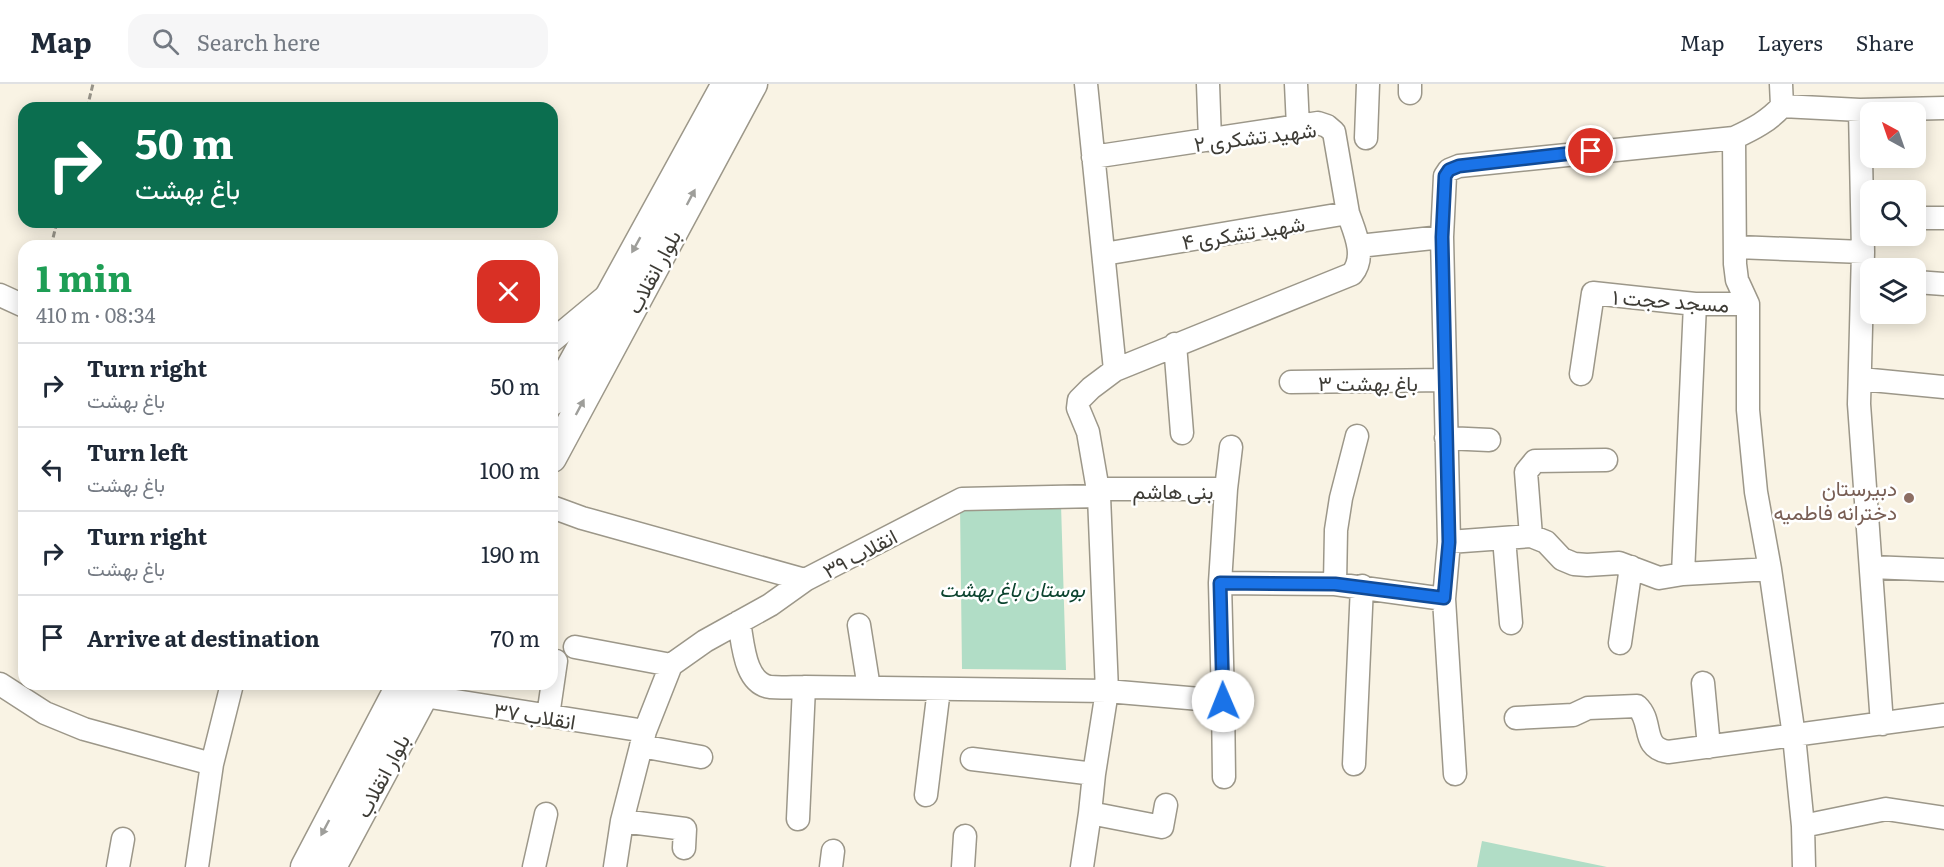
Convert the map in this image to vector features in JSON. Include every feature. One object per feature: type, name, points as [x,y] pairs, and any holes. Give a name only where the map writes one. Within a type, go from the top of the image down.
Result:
[{"type":"main road","name":"بلوار انقلاب","points":[[558,390],[726,84]]},
{"type":"main road","name":"بلوار انقلاب","points":[[558,447],[753,84]]},
{"type":"main road","name":"بلوار انقلاب","points":[[304,867],[359,790],[386,739],[417,690]]},
{"type":"main road","name":"بلوار انقلاب","points":[[332,867],[359,790]]},
{"type":"street","points":[[1086,84],[1115,370]]},
{"type":"street","points":[[1208,84],[1209,140]]},
{"type":"street","points":[[1296,84],[1298,127]]},
{"type":"street","points":[[1366,138],[1368,84]]},
{"type":"street","points":[[1455,774],[1444,598],[1449,542],[1442,237],[1445,176],[1449,170],[1459,166],[1734,138],[1773,117],[1782,95],[1860,110]]},
{"type":"street","points":[[1926,108],[1944,108]]},
{"type":"street","name":"شهید تشکری ۲","points":[[1093,158],[1318,123],[1334,132],[1348,213]]},
{"type":"street","points":[[1734,138],[1737,280],[1748,304],[1748,410],[1756,492],[1770,569],[1794,736],[1803,826],[1804,867]]},
{"type":"street","points":[[1082,867],[1107,691],[1098,493],[1088,432],[1078,408],[1079,400],[1115,370],[1352,274],[1357,266],[1359,246],[1348,213]]},
{"type":"street","name":"شهید تشکری ۴","points":[[1104,254],[1348,213]]},
{"type":"street","points":[[1926,218],[1944,218]]},
{"type":"street","points":[[1359,246],[1442,237]]},
{"type":"street","points":[[1864,246],[1864,258]]},
{"type":"street","points":[[1737,247],[1863,252]]},
{"type":"street","points":[[1926,283],[1944,284]]},
{"type":"street","points":[[558,336],[611,293]]},
{"type":"street","name":"مسجد حجت ۱","points":[[1581,374],[1593,293],[1695,304],[1748,304]]},
{"type":"street","points":[[0,295],[18,303]]},
{"type":"street","points":[[1683,574],[1695,304]]},
{"type":"street","points":[[1864,324],[1859,404],[1882,724]]},
{"type":"street","points":[[1175,344],[1182,433]]},
{"type":"street","points":[[1861,379],[1944,387]]},
{"type":"street","name":"باغ بهشت ۳","points":[[1292,381],[1445,381]]},
{"type":"street","points":[[1335,584],[1336,530],[1341,498],[1357,436]]},
{"type":"street","points":[[1446,438],[1489,440]]},
{"type":"street","points":[[1226,489],[1231,447]]},
{"type":"street","points":[[1531,537],[1527,472],[1530,466],[1535,461],[1606,460]]},
{"type":"street","name":"بنی هاشم","points":[[1098,493],[1226,489],[1220,583],[1224,777]]},
{"type":"street","name":"انقلاب ۳۹","points":[[558,509],[582,518],[805,580],[962,499],[1098,493]]},
{"type":"street","points":[[1449,542],[1531,537],[1546,542],[1562,559],[1574,564],[1619,563],[1659,578],[1683,574],[1770,569]]},
{"type":"street","points":[[1504,538],[1511,623]]},
{"type":"street","points":[[1620,643],[1631,567]]},
{"type":"street","points":[[1871,567],[1944,570]]},
{"type":"street","points":[[615,867],[622,821],[643,739],[670,665],[805,580]]},
{"type":"street","points":[[1220,583],[1335,584],[1444,598]]},
{"type":"street","points":[[1354,764],[1362,586]]},
{"type":"street","points":[[739,622],[749,668],[757,682],[768,687],[1107,691],[1223,701]]},
{"type":"street","points":[[859,625],[869,688]]},
{"type":"street","points":[[575,646],[670,665]]},
{"type":"street","points":[[1703,683],[1708,747]]},
{"type":"street","points":[[0,684],[45,713],[84,729],[212,764]]},
{"type":"street","points":[[798,819],[804,687]]},
{"type":"street","points":[[926,795],[939,689]]},
{"type":"street","points":[[197,867],[212,764],[230,690]]},
{"type":"street","name":"انقلاب ۳۷","points":[[427,690],[643,739],[701,758]]},
{"type":"street","points":[[548,716],[552,690]]},
{"type":"street","points":[[1516,718],[1573,714],[1588,708],[1637,706],[1644,716],[1651,743],[1658,750],[1668,752],[1944,715]]},
{"type":"street","points":[[972,759],[1094,774]]},
{"type":"street","points":[[1803,826],[1886,809],[1944,818]]},
{"type":"street","points":[[534,867],[546,813]]},
{"type":"street","points":[[1090,813],[1162,827]]},
{"type":"street","points":[[622,821],[685,829],[684,848]]},
{"type":"street","points":[[963,867],[965,836]]},
{"type":"street","points":[[118,867],[123,840]]},
{"type":"path","points":[[88,102],[93,84]]},
{"type":"green space","name":"بوستان باغ بهشت","points":[[1061,504],[1066,670],[962,669],[960,505]]},
{"type":"green space","points":[[1482,841],[1607,867],[1477,867]]},
{"type":"place","name":"دبیرستان دخترانه فاطمیه","points":[[1909,498]]},
{"type":"route","points":[[1223,701],[1220,583],[1335,584],[1444,598],[1449,542],[1442,237],[1445,176],[1449,170],[1459,166],[1591,151]]}]
